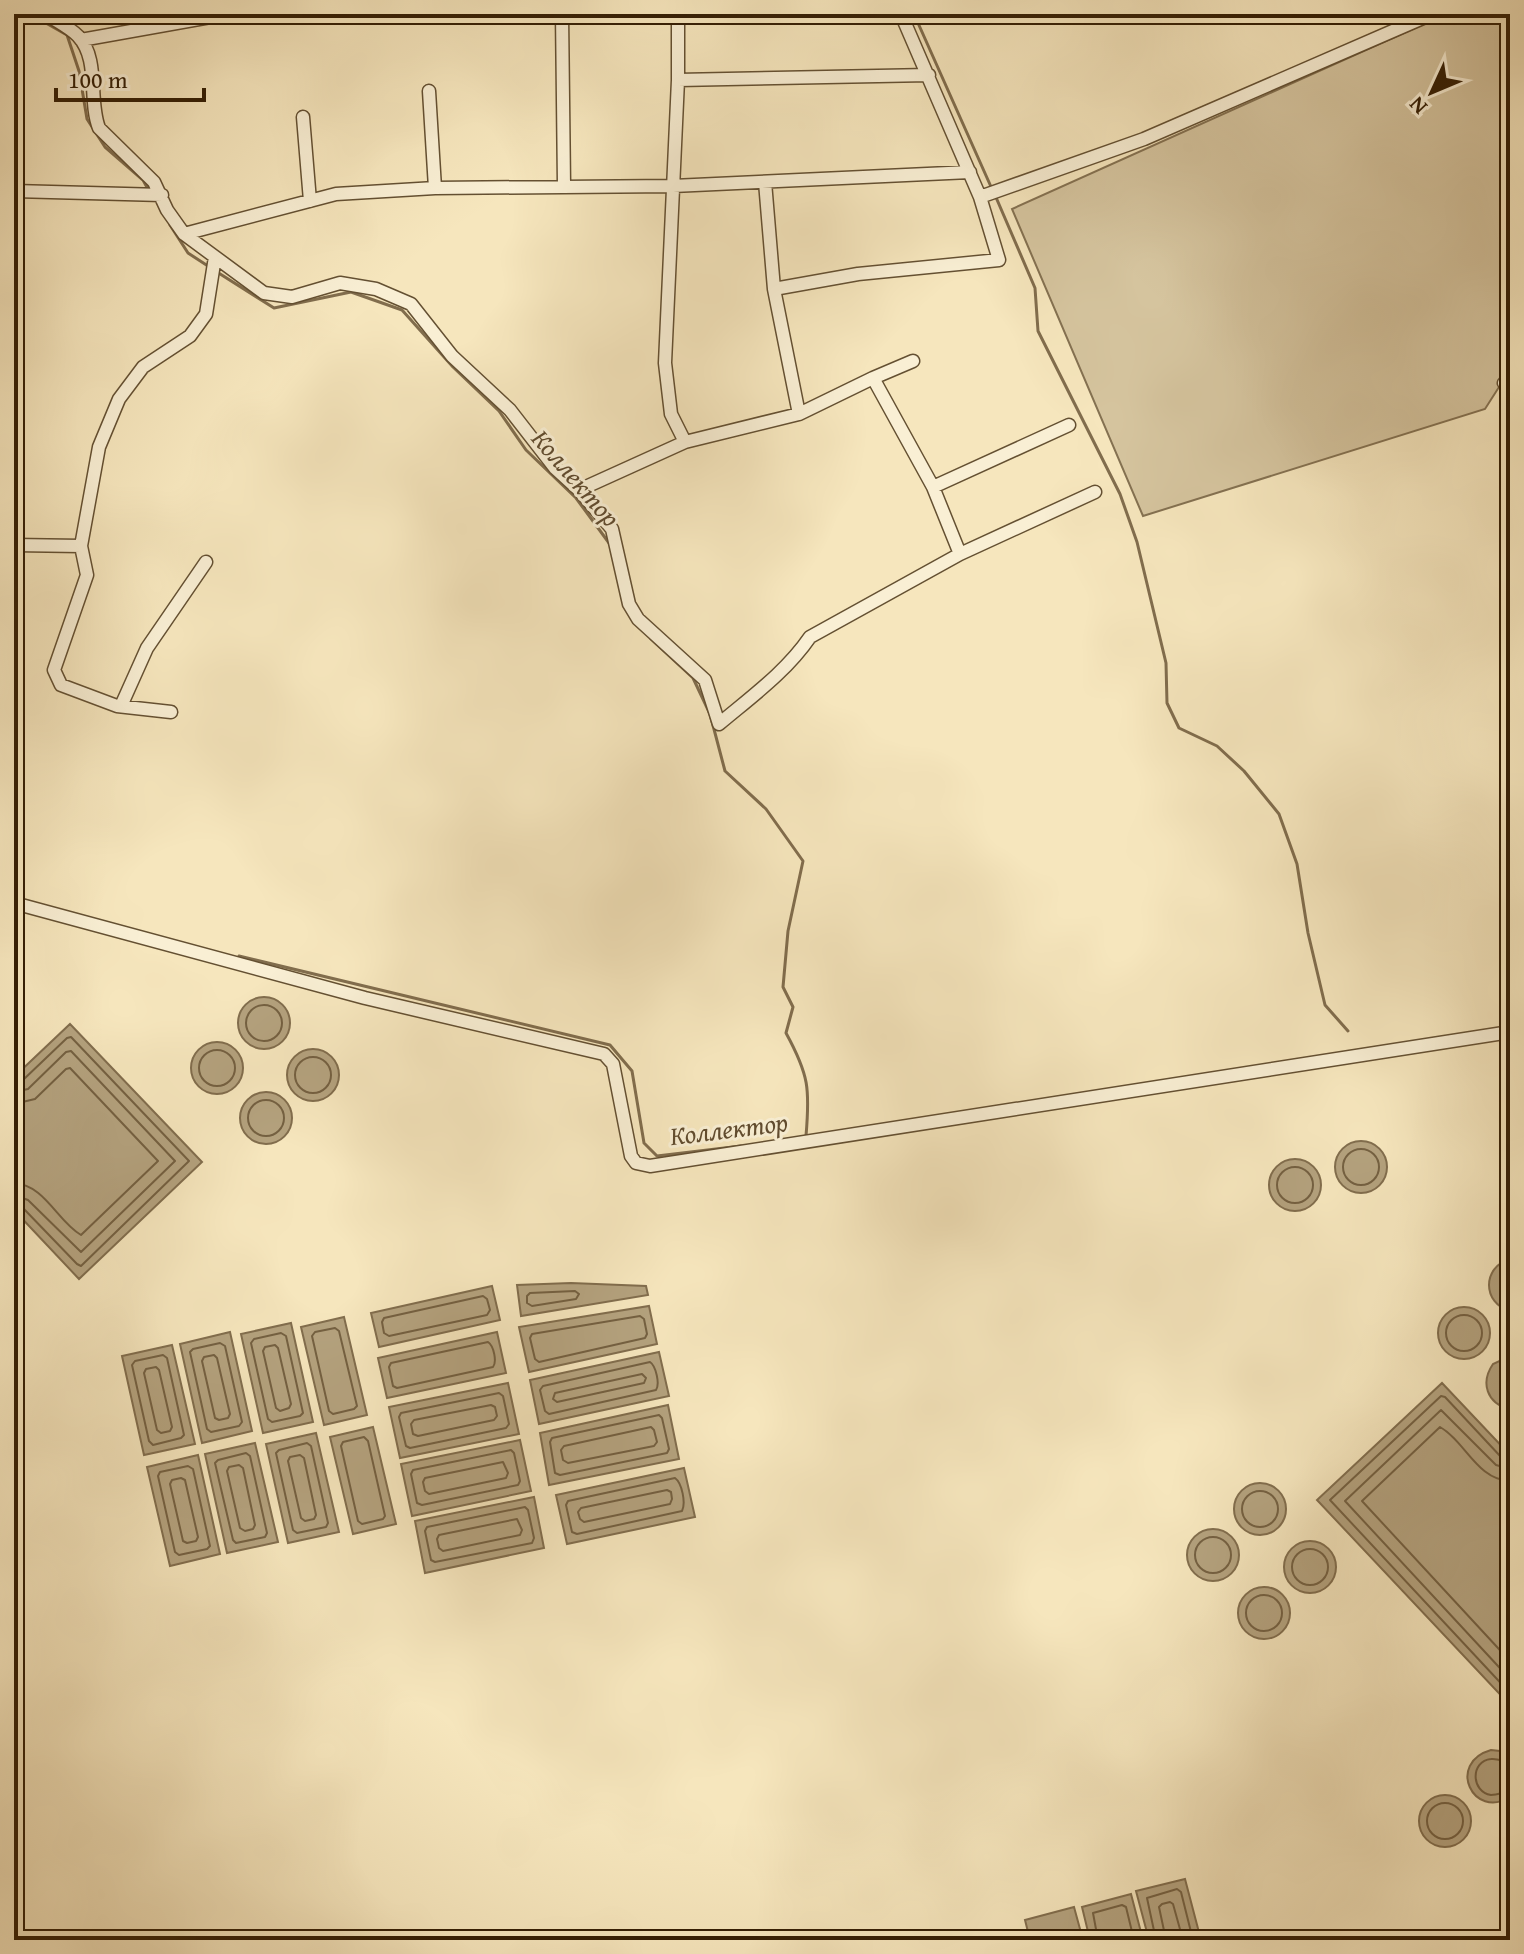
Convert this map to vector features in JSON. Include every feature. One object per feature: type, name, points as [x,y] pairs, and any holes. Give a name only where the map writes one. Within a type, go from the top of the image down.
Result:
[{"type":"street","points":[[46,14],[81,40],[90,61],[95,118],[99,128],[154,182],[167,210],[184,234],[264,293],[292,297],[340,283],[376,289],[411,304],[452,356],[510,410],[555,468],[579,490],[612,529],[629,604],[638,619],[705,680],[719,724],[779,673],[810,637],[960,554],[1095,492]]},
{"type":"street","points":[[131,14],[135,30]]},
{"type":"street","points":[[81,40],[224,14]]},
{"type":"street","points":[[297,14],[351,14]]},
{"type":"street","points":[[562,14],[564,186]]},
{"type":"street","points":[[678,14],[678,80],[665,363],[671,414],[685,442]]},
{"type":"street","points":[[774,289],[858,274],[999,260],[989,194],[970,172],[901,14]]},
{"type":"street","points":[[989,194],[1144,139],[1432,14]]},
{"type":"street","points":[[678,80],[929,75]]},
{"type":"street","points":[[429,91],[435,188]]},
{"type":"street","points":[[303,117],[310,201]]},
{"type":"street","points":[[184,234],[336,194],[435,188],[673,186],[970,172]]},
{"type":"street","points":[[765,182],[774,289],[799,414]]},
{"type":"street","points":[[14,191],[162,195]]},
{"type":"street","points":[[171,712],[121,706],[61,685],[54,670],[87,575],[81,546],[99,447],[119,399],[143,367],[190,336],[206,314],[215,257]]},
{"type":"street","points":[[579,490],[685,442],[799,414],[913,361]]},
{"type":"street","points":[[873,378],[933,487],[960,554]]},
{"type":"street","points":[[933,487],[1069,425]]},
{"type":"street","points":[[14,545],[81,546]]},
{"type":"street","points":[[121,706],[154,635],[206,562]]},
{"type":"street","points":[[14,903],[365,998],[604,1054],[613,1064],[631,1156],[636,1163],[650,1166],[1510,1032]]},
{"type":"shaded area","points":[[1446,14],[1504,14],[1510,23],[1510,384],[1499,387],[1485,409],[1143,516],[1012,209]]},
{"type":"water","points":[[264,997],[282,1005],[290,1023],[282,1041],[264,1049],[246,1041],[238,1023],[246,1005]]},
{"type":"water","points":[[70,1024],[202,1162],[79,1279],[14,1210],[14,1077]]},
{"type":"water","points":[[217,1042],[235,1050],[243,1068],[235,1086],[217,1094],[199,1086],[191,1068],[199,1050]]},
{"type":"water","points":[[313,1049],[331,1057],[339,1075],[331,1093],[313,1101],[295,1093],[287,1075],[295,1057]]},
{"type":"water","points":[[266,1092],[284,1100],[292,1118],[284,1136],[266,1144],[248,1136],[240,1118],[248,1100]]},
{"type":"water","points":[[1361,1141],[1379,1149],[1387,1167],[1379,1185],[1361,1193],[1343,1185],[1335,1167],[1343,1149]]},
{"type":"water","points":[[1295,1159],[1313,1167],[1321,1185],[1313,1203],[1295,1211],[1277,1203],[1269,1185],[1277,1167]]},
{"type":"water","points":[[1510,1259],[1510,1311],[1494,1301],[1489,1285],[1494,1269]]},
{"type":"water","points":[[571,1283],[646,1286],[648,1295],[521,1316],[517,1285]]},
{"type":"water","points":[[492,1286],[500,1320],[379,1347],[371,1313]]},
{"type":"water","points":[[649,1306],[657,1344],[529,1372],[519,1327]]},
{"type":"water","points":[[1464,1307],[1482,1315],[1490,1333],[1482,1351],[1464,1359],[1446,1351],[1438,1333],[1446,1315]]},
{"type":"water","points":[[344,1317],[367,1415],[324,1425],[301,1327]]},
{"type":"water","points":[[291,1323],[313,1422],[263,1433],[241,1334]]},
{"type":"water","points":[[230,1332],[252,1431],[202,1443],[180,1344]]},
{"type":"water","points":[[497,1332],[506,1373],[387,1398],[378,1358]]},
{"type":"water","points":[[172,1345],[195,1444],[144,1455],[122,1356]]},
{"type":"water","points":[[659,1352],[669,1396],[539,1424],[530,1380]]},
{"type":"water","points":[[1510,1356],[1509,1409],[1491,1397],[1487,1378],[1493,1364]]},
{"type":"water","points":[[508,1383],[519,1434],[400,1458],[389,1407]]},
{"type":"water","points":[[1442,1383],[1510,1455],[1510,1705],[1317,1500]]},
{"type":"water","points":[[668,1405],[679,1459],[549,1485],[540,1433]]},
{"type":"water","points":[[373,1427],[396,1524],[353,1534],[330,1437]]},
{"type":"water","points":[[316,1433],[339,1532],[288,1543],[266,1444]]},
{"type":"water","points":[[520,1440],[531,1491],[412,1516],[401,1464]]},
{"type":"water","points":[[255,1443],[278,1542],[227,1553],[205,1454]]},
{"type":"water","points":[[198,1455],[220,1554],[170,1566],[147,1467]]},
{"type":"water","points":[[684,1468],[695,1517],[567,1544],[556,1495]]},
{"type":"water","points":[[1260,1483],[1278,1491],[1286,1509],[1278,1527],[1260,1535],[1242,1527],[1234,1509],[1242,1491]]},
{"type":"water","points":[[534,1497],[544,1548],[425,1573],[415,1521]]},
{"type":"water","points":[[1213,1529],[1231,1537],[1239,1555],[1231,1573],[1213,1581],[1195,1573],[1187,1555],[1195,1537]]},
{"type":"water","points":[[1310,1541],[1328,1549],[1336,1567],[1328,1585],[1310,1593],[1292,1585],[1284,1567],[1292,1549]]},
{"type":"water","points":[[1264,1587],[1282,1595],[1290,1613],[1282,1631],[1264,1639],[1246,1631],[1238,1613],[1246,1595]]},
{"type":"water","points":[[1491,1750],[1510,1757],[1510,1797],[1497,1802],[1476,1796],[1467,1777],[1477,1757]]},
{"type":"water","points":[[1445,1795],[1463,1803],[1471,1821],[1463,1839],[1445,1847],[1427,1839],[1419,1821],[1427,1803]]},
{"type":"water","points":[[1185,1879],[1201,1940],[1149,1940],[1136,1891]]},
{"type":"water","points":[[1131,1894],[1143,1940],[1090,1940],[1082,1907]]},
{"type":"water","points":[[1074,1907],[1083,1940],[1030,1940],[1025,1920]]},
{"type":"waterway","name":"Коллектор","points":[[30,14],[67,35],[79,71],[87,119],[105,147],[143,180],[149,191]]},
{"type":"waterway","points":[[914,14],[992,189]]},
{"type":"waterway","points":[[995,195],[1035,288],[1038,331],[1120,494],[1137,542],[1166,663],[1167,703],[1179,728],[1217,746],[1244,771],[1279,814],[1297,864],[1308,933],[1325,1005],[1348,1031]]},
{"type":"waterway","name":"Коллектор","points":[[170,225],[188,253],[211,268]]},
{"type":"waterway","name":"Коллектор","points":[[217,272],[274,308],[351,292],[402,310],[453,367],[499,411],[526,450],[576,498],[609,543]]},
{"type":"waterway","name":"Коллектор","points":[[651,639],[693,678],[710,714],[725,771],[766,809],[803,861],[788,931],[783,987],[793,1007],[786,1033],[806,1083],[806,1136]]},
{"type":"waterway","name":"Коллектор","points":[[239,956],[610,1045],[632,1071],[644,1143],[657,1156],[741,1146]]}]
